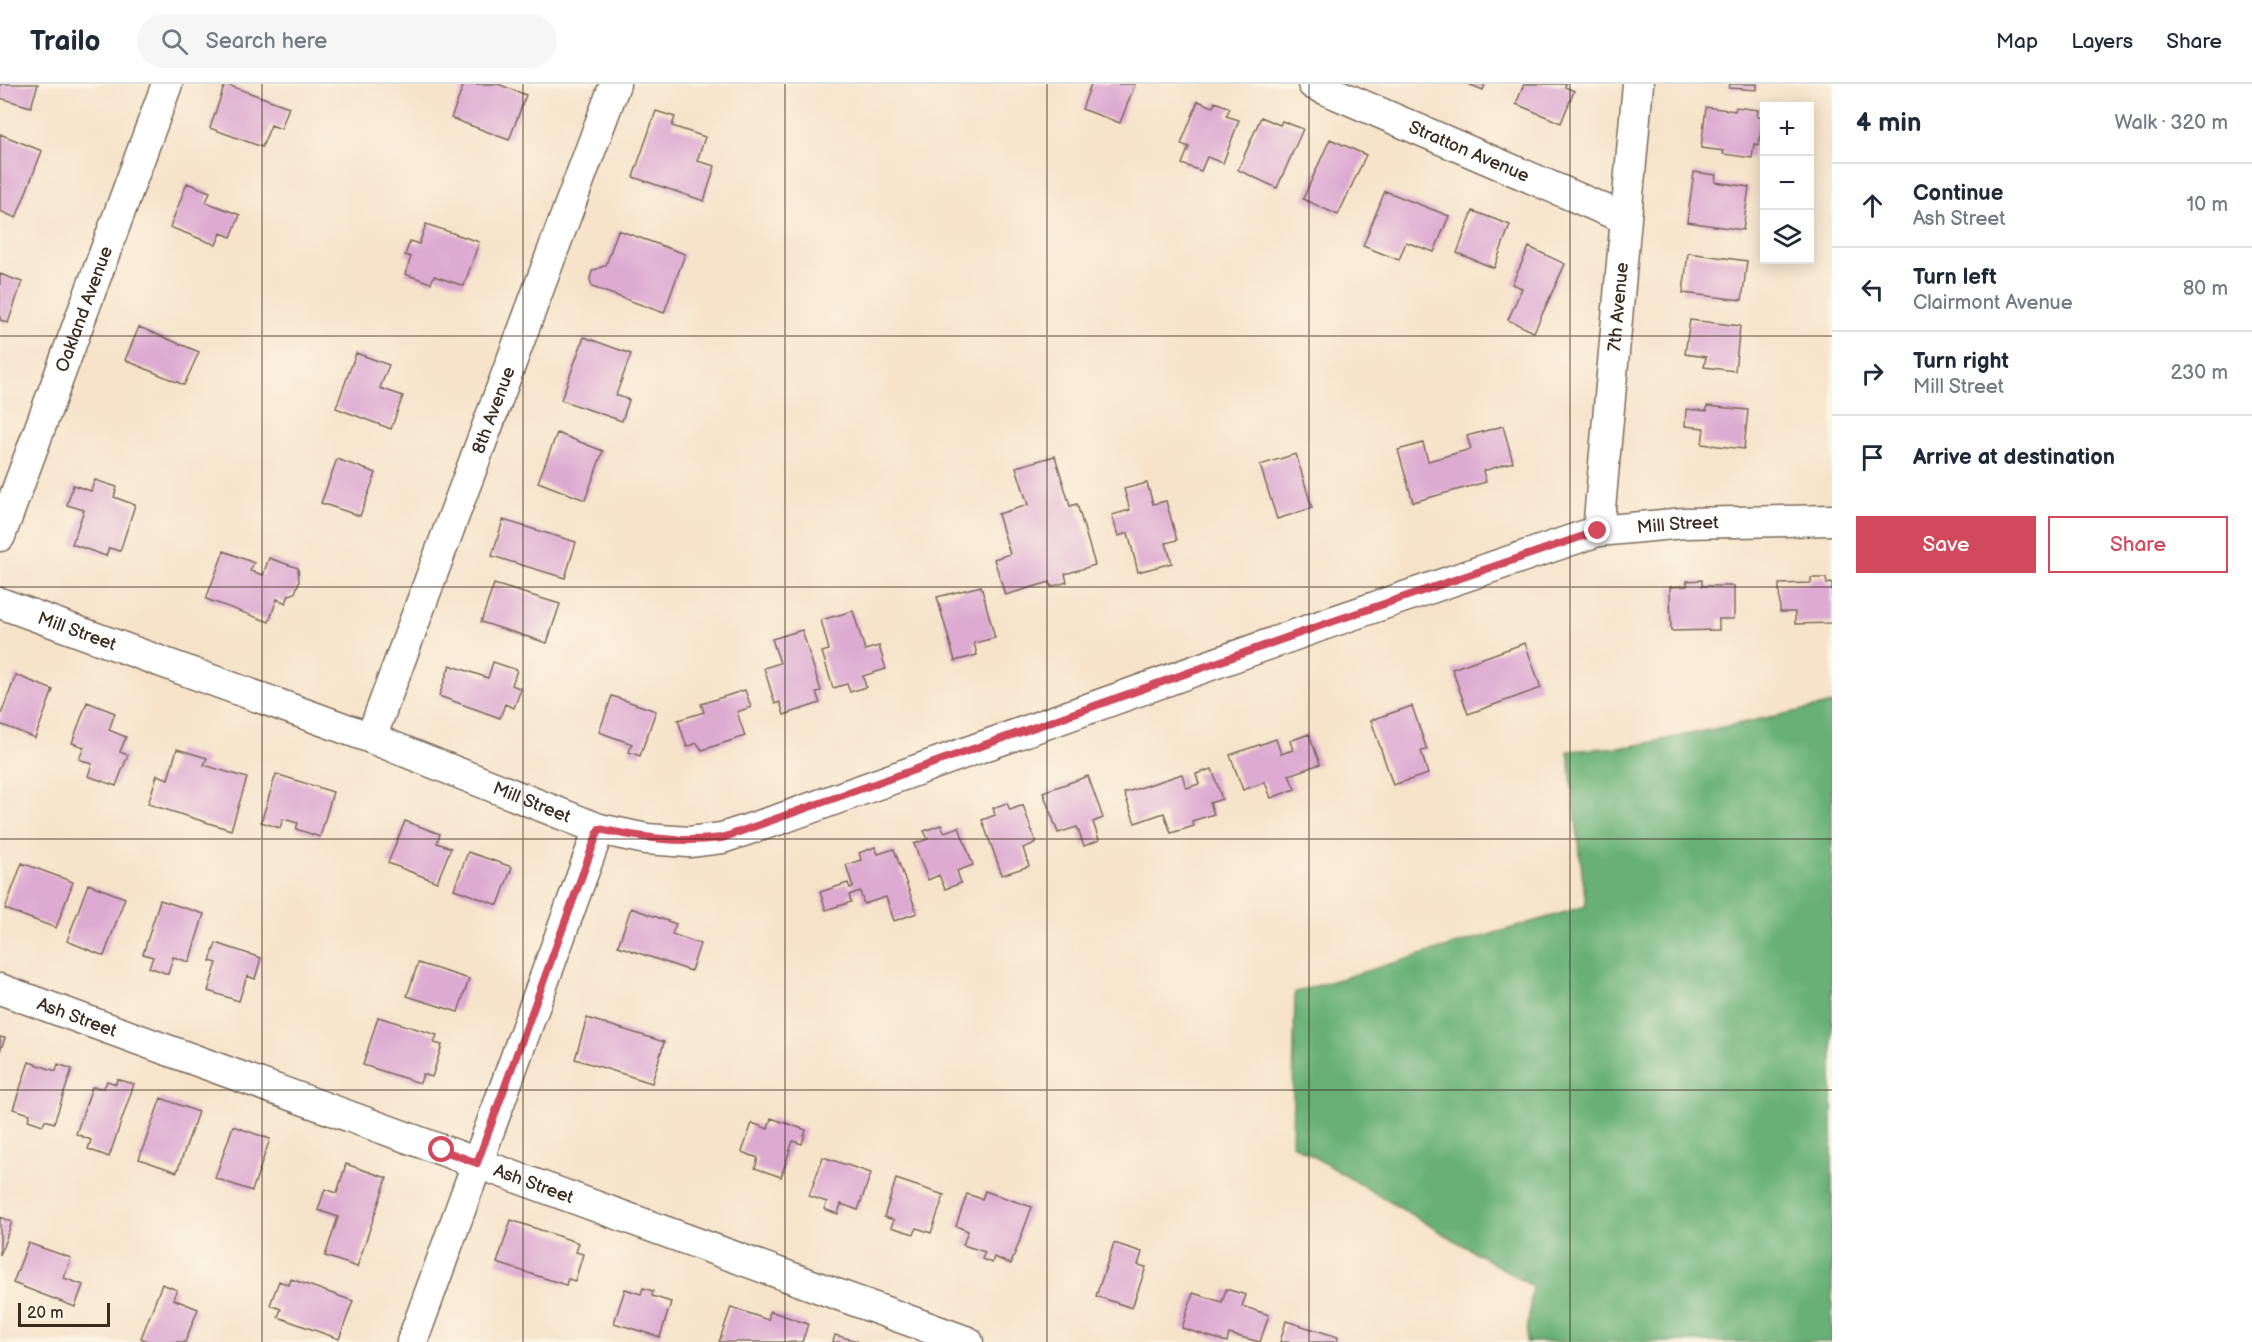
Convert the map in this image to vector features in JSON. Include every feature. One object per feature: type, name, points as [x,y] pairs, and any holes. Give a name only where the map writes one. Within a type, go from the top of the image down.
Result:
[{"type":"street","name":"Oakland Avenue","points":[[0,536],[167,84]]},
{"type":"street","name":"8th Avenue","points":[[371,738],[615,84]]},
{"type":"street","name":"Stratton Avenue","points":[[1313,84],[1624,218]]},
{"type":"street","name":"7th Avenue","points":[[1598,531],[1624,218],[1638,84]]},
{"type":"street","name":"Mill Street","points":[[0,603],[371,738],[599,829],[646,839],[689,842],[722,838],[1331,622],[1598,531],[1684,524],[1832,520]]},
{"type":"street","points":[[412,1342],[599,829]]},
{"type":"street","name":"Ash Street","points":[[0,989],[968,1342]]},
{"type":"green space","points":[[1832,704],[1832,1342],[1526,1342],[1532,1286],[1292,1144],[1295,992],[1586,906],[1568,751],[1633,746]]},
{"type":"building","points":[[0,84],[38,84],[31,107],[0,98]]},
{"type":"building","points":[[225,84],[289,107],[281,129],[271,125],[262,147],[210,128]]},
{"type":"building","points":[[464,84],[498,84],[526,95],[509,140],[451,118]]},
{"type":"building","points":[[1091,84],[1135,84],[1120,123],[1082,109]]},
{"type":"building","points":[[1468,84],[1485,84],[1483,90]]},
{"type":"building","points":[[1524,84],[1566,84],[1565,87],[1574,91],[1561,123],[1516,104]]},
{"type":"building","points":[[1730,84],[1757,84],[1757,90],[1729,88]]},
{"type":"building","points":[[1198,101],[1213,107],[1215,102],[1230,108],[1226,116],[1239,120],[1223,163],[1207,157],[1201,171],[1182,164],[1189,147],[1181,144]]},
{"type":"building","points":[[1706,107],[1735,111],[1736,107],[1758,110],[1760,138],[1759,145],[1754,144],[1752,158],[1701,148]]},
{"type":"building","points":[[656,111],[675,117],[672,126],[705,137],[697,161],[715,166],[704,201],[633,177]]},
{"type":"building","points":[[1261,117],[1280,125],[1282,121],[1303,129],[1277,188],[1238,170]]},
{"type":"building","points":[[0,134],[42,151],[16,218],[0,211]]},
{"type":"building","points":[[1330,139],[1366,155],[1338,215],[1303,199]]},
{"type":"building","points":[[1694,172],[1716,175],[1715,182],[1749,187],[1743,230],[1687,222]]},
{"type":"building","points":[[187,183],[210,192],[206,202],[240,215],[231,237],[221,233],[216,245],[170,227]]},
{"type":"building","points":[[1385,191],[1449,216],[1434,252],[1406,242],[1399,260],[1363,246]]},
{"type":"building","points":[[1473,211],[1510,225],[1494,268],[1457,253]]},
{"type":"building","points":[[426,224],[479,242],[464,286],[434,276],[431,283],[405,274],[411,257],[405,255],[410,241],[419,244]]},
{"type":"building","points":[[618,230],[685,254],[664,313],[592,287],[590,279],[592,271],[606,265]]},
{"type":"building","points":[[1529,247],[1565,264],[1534,332],[1508,320],[1522,288],[1512,284]]},
{"type":"building","points":[[1688,253],[1747,261],[1742,300],[1683,293]]},
{"type":"building","points":[[0,274],[22,282],[8,323],[0,320]]},
{"type":"building","points":[[1690,320],[1740,326],[1735,371],[1704,367],[1706,357],[1685,354]]},
{"type":"building","points":[[139,327],[199,352],[184,385],[125,360]]},
{"type":"building","points":[[584,337],[631,354],[616,395],[629,400],[622,421],[561,400]]},
{"type":"building","points":[[356,353],[389,365],[380,388],[403,396],[391,429],[336,408]]},
{"type":"building","points":[[1707,406],[1748,410],[1744,449],[1702,444],[1704,428],[1685,426],[1686,409],[1707,411]]},
{"type":"building","points":[[1503,426],[1513,462],[1483,471],[1486,482],[1413,502],[1398,450],[1423,443],[1428,461],[1471,449],[1467,436]]},
{"type":"building","points":[[557,433],[603,451],[585,500],[538,482]]},
{"type":"building","points":[[1296,454],[1312,508],[1277,519],[1260,465]]},
{"type":"building","points":[[1055,456],[1070,506],[1077,504],[1095,565],[1065,574],[1067,582],[1051,587],[1050,582],[1005,595],[994,559],[1010,554],[998,514],[1028,505],[1016,467]]},
{"type":"building","points":[[337,459],[376,473],[360,516],[321,503]]},
{"type":"building","points":[[95,480],[117,487],[114,497],[135,505],[120,551],[109,548],[106,556],[72,544],[84,510],[67,505],[73,485],[91,491]]},
{"type":"building","points":[[1147,483],[1153,504],[1166,501],[1177,540],[1166,543],[1172,563],[1138,572],[1128,533],[1118,536],[1112,515],[1130,510],[1124,489]]},
{"type":"building","points":[[503,520],[576,542],[565,578],[492,556]]},
{"type":"building","points":[[224,551],[254,563],[250,571],[263,575],[269,558],[298,568],[299,582],[295,593],[289,595],[286,603],[277,599],[269,622],[206,599]]},
{"type":"building","points":[[1811,578],[1826,578],[1827,584],[1832,583],[1832,623],[1795,624],[1795,612],[1780,612],[1779,584],[1811,583]]},
{"type":"building","points":[[1702,580],[1702,586],[1734,586],[1734,619],[1719,619],[1719,630],[1671,631],[1670,587],[1687,586],[1687,581]]},
{"type":"building","points":[[494,584],[560,604],[547,643],[481,622]]},
{"type":"building","points":[[981,586],[995,638],[974,643],[977,655],[955,661],[937,597]]},
{"type":"building","points":[[853,611],[865,650],[879,646],[886,669],[863,676],[866,687],[850,692],[847,684],[833,688],[822,652],[829,650],[821,620]]},
{"type":"building","points":[[802,630],[821,691],[816,692],[820,703],[784,715],[780,702],[775,704],[764,668],[780,663],[772,639]]},
{"type":"building","points":[[1525,643],[1541,688],[1468,714],[1452,669]]},
{"type":"building","points":[[493,662],[517,670],[512,685],[521,689],[514,708],[505,704],[500,718],[439,696],[450,665],[488,678]]},
{"type":"building","points":[[16,675],[53,690],[35,738],[0,724],[0,717]]},
{"type":"building","points":[[745,690],[751,707],[737,712],[745,736],[702,750],[697,743],[687,747],[678,720],[704,712],[701,704]]},
{"type":"building","points":[[612,696],[656,711],[640,756],[629,752],[632,744],[599,732]]},
{"type":"building","points":[[87,702],[115,713],[109,730],[126,737],[120,752],[128,755],[116,786],[88,776],[92,764],[79,759],[84,747],[72,743]]},
{"type":"building","points":[[1412,706],[1427,750],[1421,751],[1428,774],[1393,785],[1371,720]]},
{"type":"building","points":[[1309,734],[1320,764],[1289,775],[1295,789],[1271,798],[1265,782],[1243,790],[1230,755],[1276,739],[1281,754],[1293,750],[1290,741]]},
{"type":"building","points":[[177,749],[207,758],[204,765],[247,778],[231,830],[148,804],[157,775],[168,779]]},
{"type":"building","points":[[1212,769],[1222,799],[1210,803],[1214,814],[1192,821],[1194,826],[1171,833],[1164,813],[1135,823],[1124,793],[1182,774],[1186,788],[1199,784],[1196,774]]},
{"type":"building","points":[[276,774],[333,792],[320,837],[296,829],[298,823],[283,819],[280,828],[261,822]]},
{"type":"building","points":[[1088,776],[1103,818],[1093,822],[1099,840],[1084,846],[1077,827],[1058,833],[1043,792]]},
{"type":"building","points":[[1007,803],[1010,810],[1023,805],[1036,843],[1023,848],[1029,866],[1002,875],[982,820],[995,815],[993,808]]},
{"type":"building","points":[[405,821],[440,834],[437,843],[451,848],[437,882],[388,863]]},
{"type":"building","points":[[941,825],[944,832],[959,827],[973,865],[957,871],[961,883],[945,889],[939,875],[928,880],[914,844],[928,839],[924,831]]},
{"type":"building","points":[[875,847],[878,854],[894,849],[917,913],[894,921],[886,897],[864,904],[860,891],[849,895],[851,902],[826,910],[820,892],[848,883],[850,888],[853,887],[846,865],[861,860],[859,853]]},
{"type":"building","points":[[468,852],[512,867],[498,905],[454,889]]},
{"type":"building","points":[[22,863],[73,882],[56,928],[5,909]]},
{"type":"building","points":[[88,884],[125,898],[104,956],[67,941]]},
{"type":"building","points":[[160,900],[204,914],[189,962],[173,957],[168,974],[149,967],[153,957],[143,954]]},
{"type":"building","points":[[631,908],[676,924],[672,934],[700,944],[691,971],[618,946]]},
{"type":"building","points":[[216,943],[261,958],[255,979],[247,976],[239,1001],[208,991],[217,963],[210,961]]},
{"type":"building","points":[[418,963],[469,979],[458,1012],[407,996]]},
{"type":"building","points":[[378,1017],[437,1035],[434,1043],[442,1045],[432,1077],[423,1074],[420,1083],[363,1065]]},
{"type":"building","points":[[587,1018],[664,1042],[652,1083],[575,1059]]},
{"type":"building","points":[[0,1037],[5,1038],[0,1051]]},
{"type":"building","points":[[29,1062],[56,1071],[58,1064],[72,1069],[54,1123],[45,1120],[43,1125],[28,1120],[30,1114],[13,1109]]},
{"type":"building","points":[[117,1079],[134,1084],[109,1157],[88,1149],[91,1140],[76,1134],[92,1087],[104,1088],[107,1081],[116,1084]]},
{"type":"building","points":[[161,1098],[198,1112],[177,1172],[139,1159]]},
{"type":"building","points":[[771,1118],[806,1130],[802,1144],[793,1141],[781,1177],[755,1168],[758,1158],[742,1152],[752,1123],[768,1129]]},
{"type":"building","points":[[233,1126],[270,1139],[252,1191],[215,1178]]},
{"type":"building","points":[[823,1157],[871,1173],[858,1210],[841,1204],[838,1214],[824,1209],[827,1202],[809,1196]]},
{"type":"building","points":[[346,1164],[387,1178],[357,1267],[325,1256],[338,1217],[318,1210],[325,1189],[337,1193]]},
{"type":"building","points":[[896,1179],[944,1195],[931,1233],[917,1228],[914,1234],[891,1227],[894,1220],[884,1217]]},
{"type":"building","points":[[985,1191],[1032,1207],[1011,1264],[994,1257],[992,1263],[982,1259],[985,1252],[963,1245],[968,1231],[956,1226],[967,1194],[982,1199]]},
{"type":"building","points":[[0,1217],[12,1222],[0,1255]]},
{"type":"building","points":[[511,1220],[579,1243],[576,1252],[583,1254],[575,1281],[568,1279],[566,1285],[497,1263]]},
{"type":"building","points":[[28,1243],[71,1258],[64,1278],[83,1285],[75,1307],[13,1283]]},
{"type":"building","points":[[1114,1243],[1142,1252],[1138,1265],[1146,1267],[1132,1308],[1096,1296]]},
{"type":"building","points":[[291,1279],[353,1301],[339,1339],[278,1317],[281,1309],[270,1305],[279,1281],[289,1285]]},
{"type":"building","points":[[162,1284],[177,1290],[173,1299],[198,1309],[185,1342],[150,1342],[141,1338]]},
{"type":"building","points":[[643,1288],[653,1291],[652,1296],[671,1302],[660,1337],[614,1323],[625,1289],[641,1294]]},
{"type":"building","points":[[1226,1289],[1246,1295],[1242,1306],[1269,1315],[1260,1342],[1229,1334],[1227,1342],[1182,1328],[1193,1293],[1222,1302]]},
{"type":"building","points":[[731,1307],[768,1320],[770,1311],[808,1324],[802,1342],[719,1342]]},
{"type":"building","points":[[1286,1321],[1338,1337],[1337,1342],[1280,1342]]},
{"type":"building","points":[[835,1335],[857,1341],[857,1342],[833,1342]]},
{"type":"route","points":[[442,1150],[477,1163],[599,829],[646,839],[689,842],[722,838],[1331,622],[1598,531]]}]
